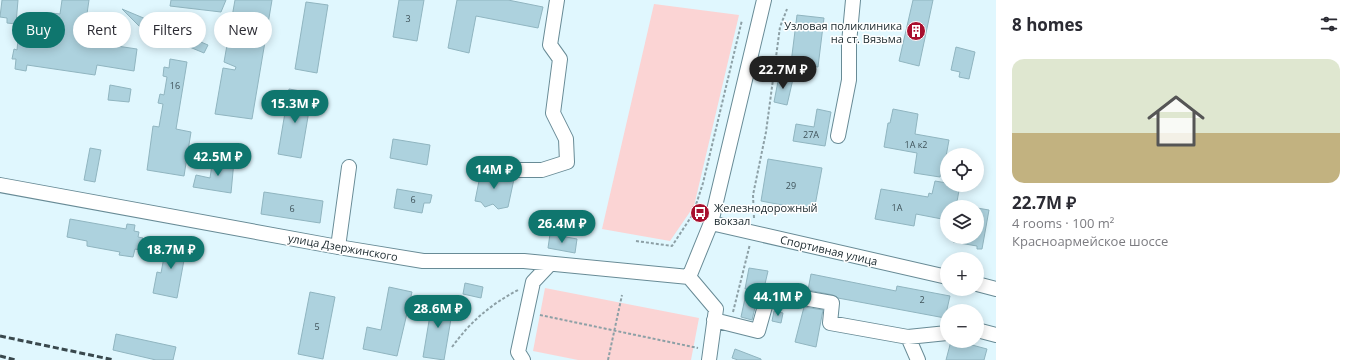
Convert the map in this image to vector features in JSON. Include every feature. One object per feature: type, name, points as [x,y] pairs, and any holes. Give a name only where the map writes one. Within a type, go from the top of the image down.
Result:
[{"type":"street","points":[[513,170],[542,170],[567,162],[566,140],[553,113],[560,59],[550,45],[557,0]]},
{"type":"street","points":[[764,0],[711,223],[689,277],[715,315],[758,331],[769,292],[832,303],[830,323],[908,337],[940,334]]},
{"type":"street","points":[[838,136],[849,80],[849,43],[853,0]]},
{"type":"street","points":[[338,247],[349,167]]},
{"type":"street","name":"улица Дзержинского","points":[[0,185],[338,247],[423,261],[524,261],[689,277]]},
{"type":"street","name":"Спортивная улица","points":[[711,223],[940,275]]},
{"type":"street","points":[[523,360],[518,352],[533,282],[550,264]]},
{"type":"street","points":[[984,286],[996,289]]},
{"type":"street","points":[[710,355],[715,315]]},
{"type":"street","points":[[984,332],[996,335]]},
{"type":"street","points":[[908,337],[918,360]]},
{"type":"path","points":[[754,218],[753,195],[766,132],[780,27],[787,9]]},
{"type":"path","points":[[636,241],[672,246],[693,214],[703,183],[742,20]]},
{"type":"path","points":[[715,315],[733,312],[751,241]]},
{"type":"path","points":[[452,347],[466,328],[484,312],[501,299],[533,282]]},
{"type":"path","points":[[608,360],[622,295]]},
{"type":"path","points":[[527,312],[614,331],[710,355]]},
{"type":"shaded area","points":[[654,4],[739,15],[694,206],[670,241],[602,229]]},
{"type":"shaded area","points":[[545,288],[699,318],[691,360],[578,360],[533,351]]},
{"type":"building","points":[[2,0],[18,0],[17,12],[12,12],[12,24],[7,23],[7,18],[0,17]]},
{"type":"building","points":[[62,0],[89,0],[87,12],[73,12],[73,48],[137,49],[134,71],[97,65],[95,75],[27,65],[26,71],[15,69],[16,59],[12,59],[14,49],[65,48],[65,12],[60,12]]},
{"type":"building","points":[[171,0],[226,0],[221,12],[170,6]]},
{"type":"building","points":[[235,0],[272,0],[270,12],[233,12]]},
{"type":"building","points":[[399,0],[424,0],[417,41],[393,37]]},
{"type":"building","points":[[457,0],[508,0],[543,7],[538,28],[476,16],[469,53],[448,48]]},
{"type":"building","name":"Узловая поликлиника на ст. Вязьма","points":[[913,0],[933,0],[919,66],[899,61]]},
{"type":"building","points":[[306,2],[328,5],[317,73],[295,69]]},
{"type":"building","points":[[131,13],[139,16],[139,26],[131,18]]},
{"type":"building","points":[[797,15],[824,18],[818,67],[791,63]]},
{"type":"building","points":[[206,44],[208,45],[204,53],[192,48],[206,48]]},
{"type":"building","points":[[956,47],[975,52],[969,79],[959,77],[960,72],[951,70]]},
{"type":"building","points":[[226,48],[264,48],[252,119],[215,114],[223,68],[235,70],[236,67],[224,62]]},
{"type":"building","points":[[170,59],[187,62],[176,129],[191,132],[184,176],[147,170],[153,126],[159,127],[163,104],[158,103],[160,94],[164,95],[167,77],[163,76],[164,67],[169,68]]},
{"type":"building","points":[[779,76],[793,79],[787,105],[774,102]]},
{"type":"building","points":[[110,85],[131,89],[129,102],[108,100]]},
{"type":"building","points":[[289,89],[312,93],[301,158],[278,154]]},
{"type":"building","points":[[817,109],[831,112],[825,146],[793,141],[796,124],[814,127]]},
{"type":"building","points":[[893,109],[918,114],[915,134],[949,140],[948,148],[940,148],[940,177],[914,173],[917,153],[884,147],[888,123],[890,123]]},
{"type":"building","points":[[393,139],[430,145],[427,165],[390,158]]},
{"type":"building","points":[[90,148],[101,150],[95,182],[84,180]]},
{"type":"building","points":[[213,158],[234,161],[231,193],[193,187],[196,175],[210,178]]},
{"type":"building","points":[[768,159],[822,168],[814,211],[761,201]]},
{"type":"building","points":[[481,171],[514,179],[508,207],[498,209],[493,204],[485,207],[481,202],[475,201]]},
{"type":"building","points":[[935,181],[940,182],[940,192],[959,192],[957,200],[940,200],[940,219],[916,214],[914,226],[875,219],[881,189],[928,197],[929,193],[932,194]]},
{"type":"building","points":[[397,189],[432,195],[430,203],[424,203],[422,213],[394,208]]},
{"type":"building","points":[[264,192],[323,201],[320,223],[261,214]]},
{"type":"building","points":[[984,209],[989,210],[984,238]]},
{"type":"building","points":[[70,219],[126,229],[127,224],[135,225],[134,231],[139,232],[138,237],[143,238],[140,250],[135,249],[133,257],[119,255],[120,252],[87,246],[87,241],[67,237]]},
{"type":"building","points":[[550,234],[577,239],[575,253],[548,248]]},
{"type":"building","points":[[167,241],[187,244],[177,298],[153,293],[157,272],[161,273]]},
{"type":"building","points":[[965,244],[983,244],[982,249],[977,249],[977,246]]},
{"type":"building","points":[[749,268],[768,271],[765,284],[760,292],[759,291],[752,320],[741,317],[747,289],[745,289]]},
{"type":"building","points":[[811,274],[896,291],[897,286],[940,294],[940,296],[950,296],[948,304],[940,304],[940,317],[838,298],[833,295],[808,290]]},
{"type":"building","points":[[465,283],[483,287],[481,298],[463,294]]},
{"type":"building","points":[[389,287],[412,292],[397,356],[363,349],[367,327],[381,330]]},
{"type":"building","points":[[310,292],[335,297],[323,359],[298,354]]},
{"type":"building","points":[[433,297],[454,301],[444,360],[423,357]]},
{"type":"building","points":[[804,307],[823,310],[816,347],[795,342]]},
{"type":"building","points":[[774,311],[783,313],[781,323],[772,321]]},
{"type":"building","points":[[116,334],[176,347],[173,360],[156,360],[113,350]]},
{"type":"building","points":[[949,348],[987,349],[984,360],[946,360]]},
{"type":"building","points":[[735,349],[761,360],[738,360],[732,358]]},
{"type":"railway","points":[[0,336],[114,360]]},
{"type":"railway","points":[[0,356],[16,360]]},
{"type":"place","name":"Узловая поликлиника на ст. Вязьма","points":[[916,31]]},
{"type":"place","name":"Железнодорожный вокзал","points":[[700,213]]}]
